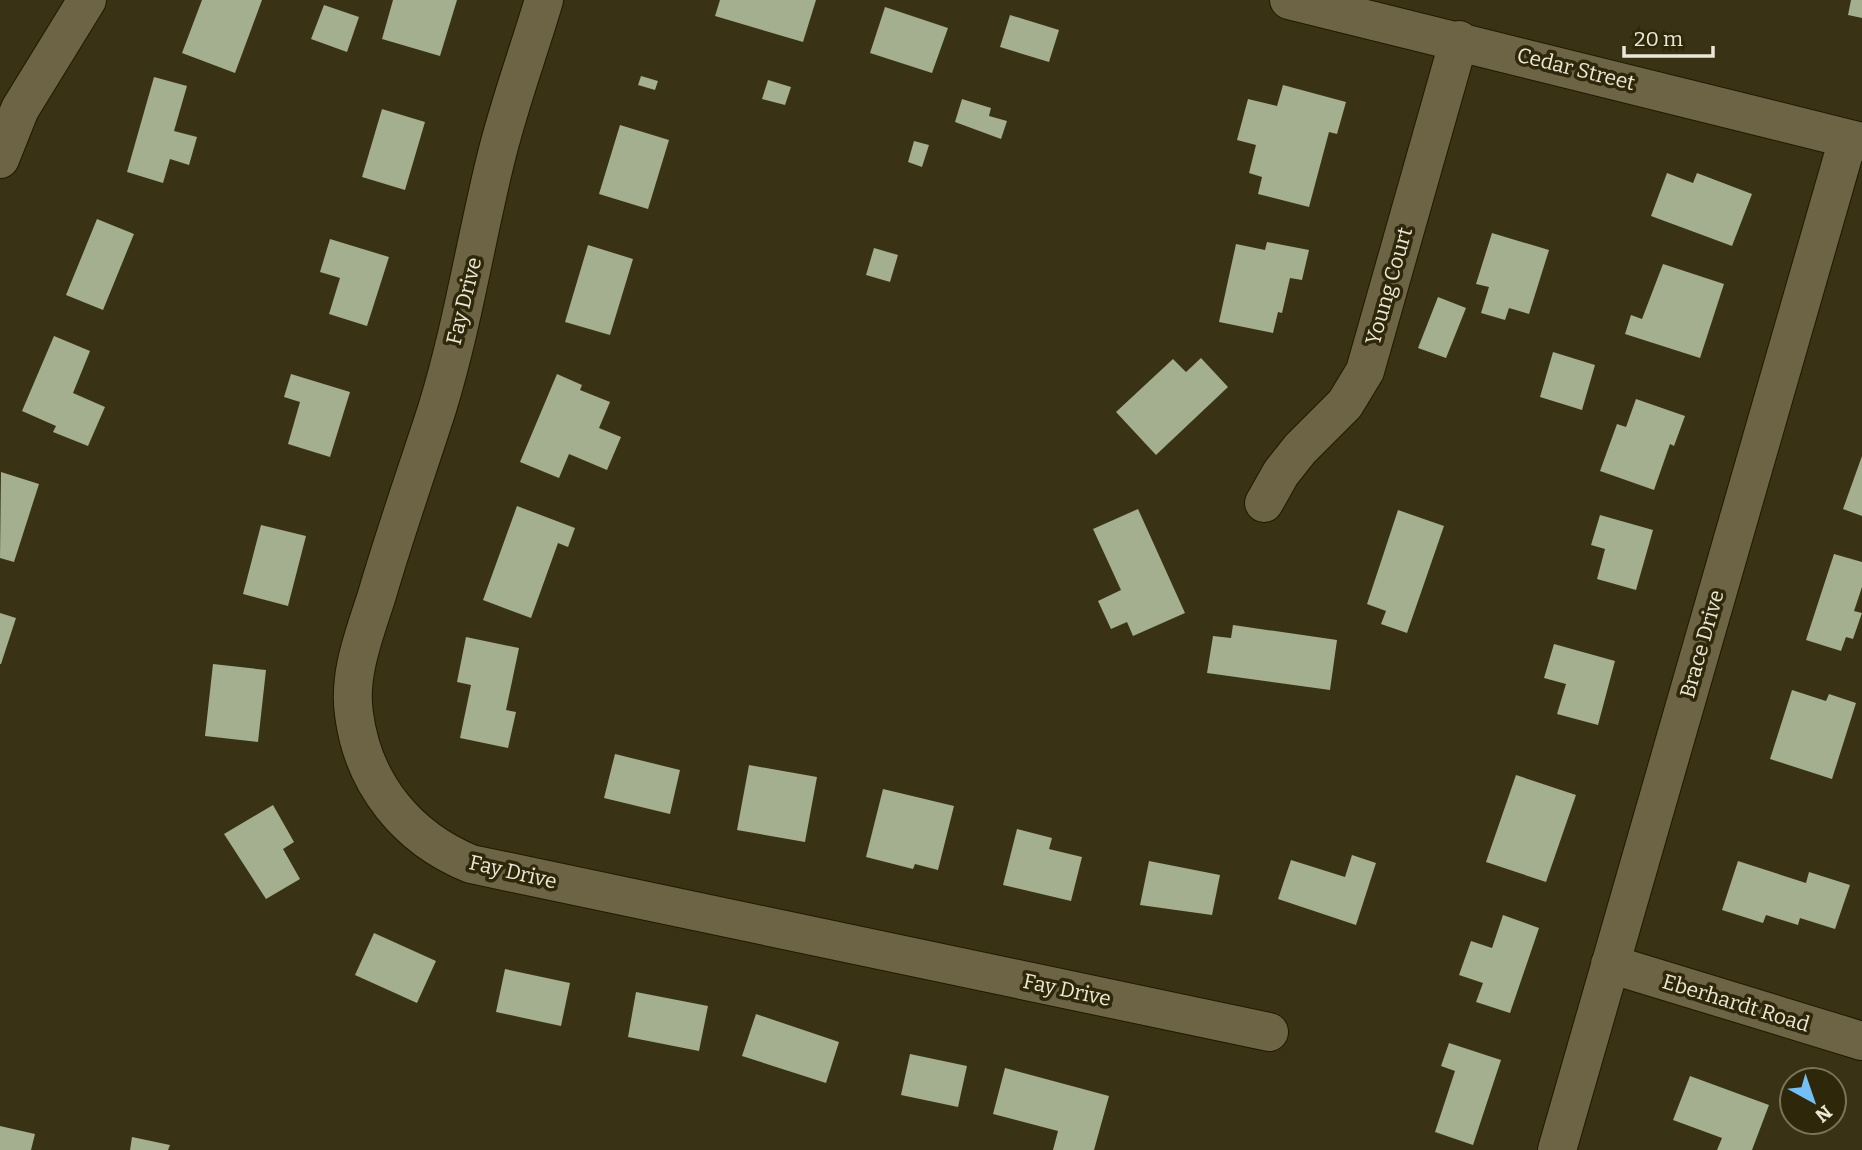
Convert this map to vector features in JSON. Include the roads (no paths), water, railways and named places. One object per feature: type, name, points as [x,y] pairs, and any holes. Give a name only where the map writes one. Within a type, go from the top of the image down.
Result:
[{"type":"street","points":[[0,159],[20,109],[87,0]]},
{"type":"street","name":"Fay Drive","points":[[544,0],[495,161],[469,288],[437,408],[357,661],[353,712],[361,751],[378,789],[403,821],[435,846],[471,864],[1269,1032]]},
{"type":"street","name":"Cedar Street","points":[[1289,0],[1855,140]]},
{"type":"street","name":"Young Court","points":[[1265,503],[1287,465],[1345,404],[1365,371],[1459,40]]},
{"type":"street","name":"Brace Drive","points":[[1557,1150],[1855,140]]},
{"type":"street","name":"Eberhardt Road","points":[[1610,964],[1862,1041]]}]
